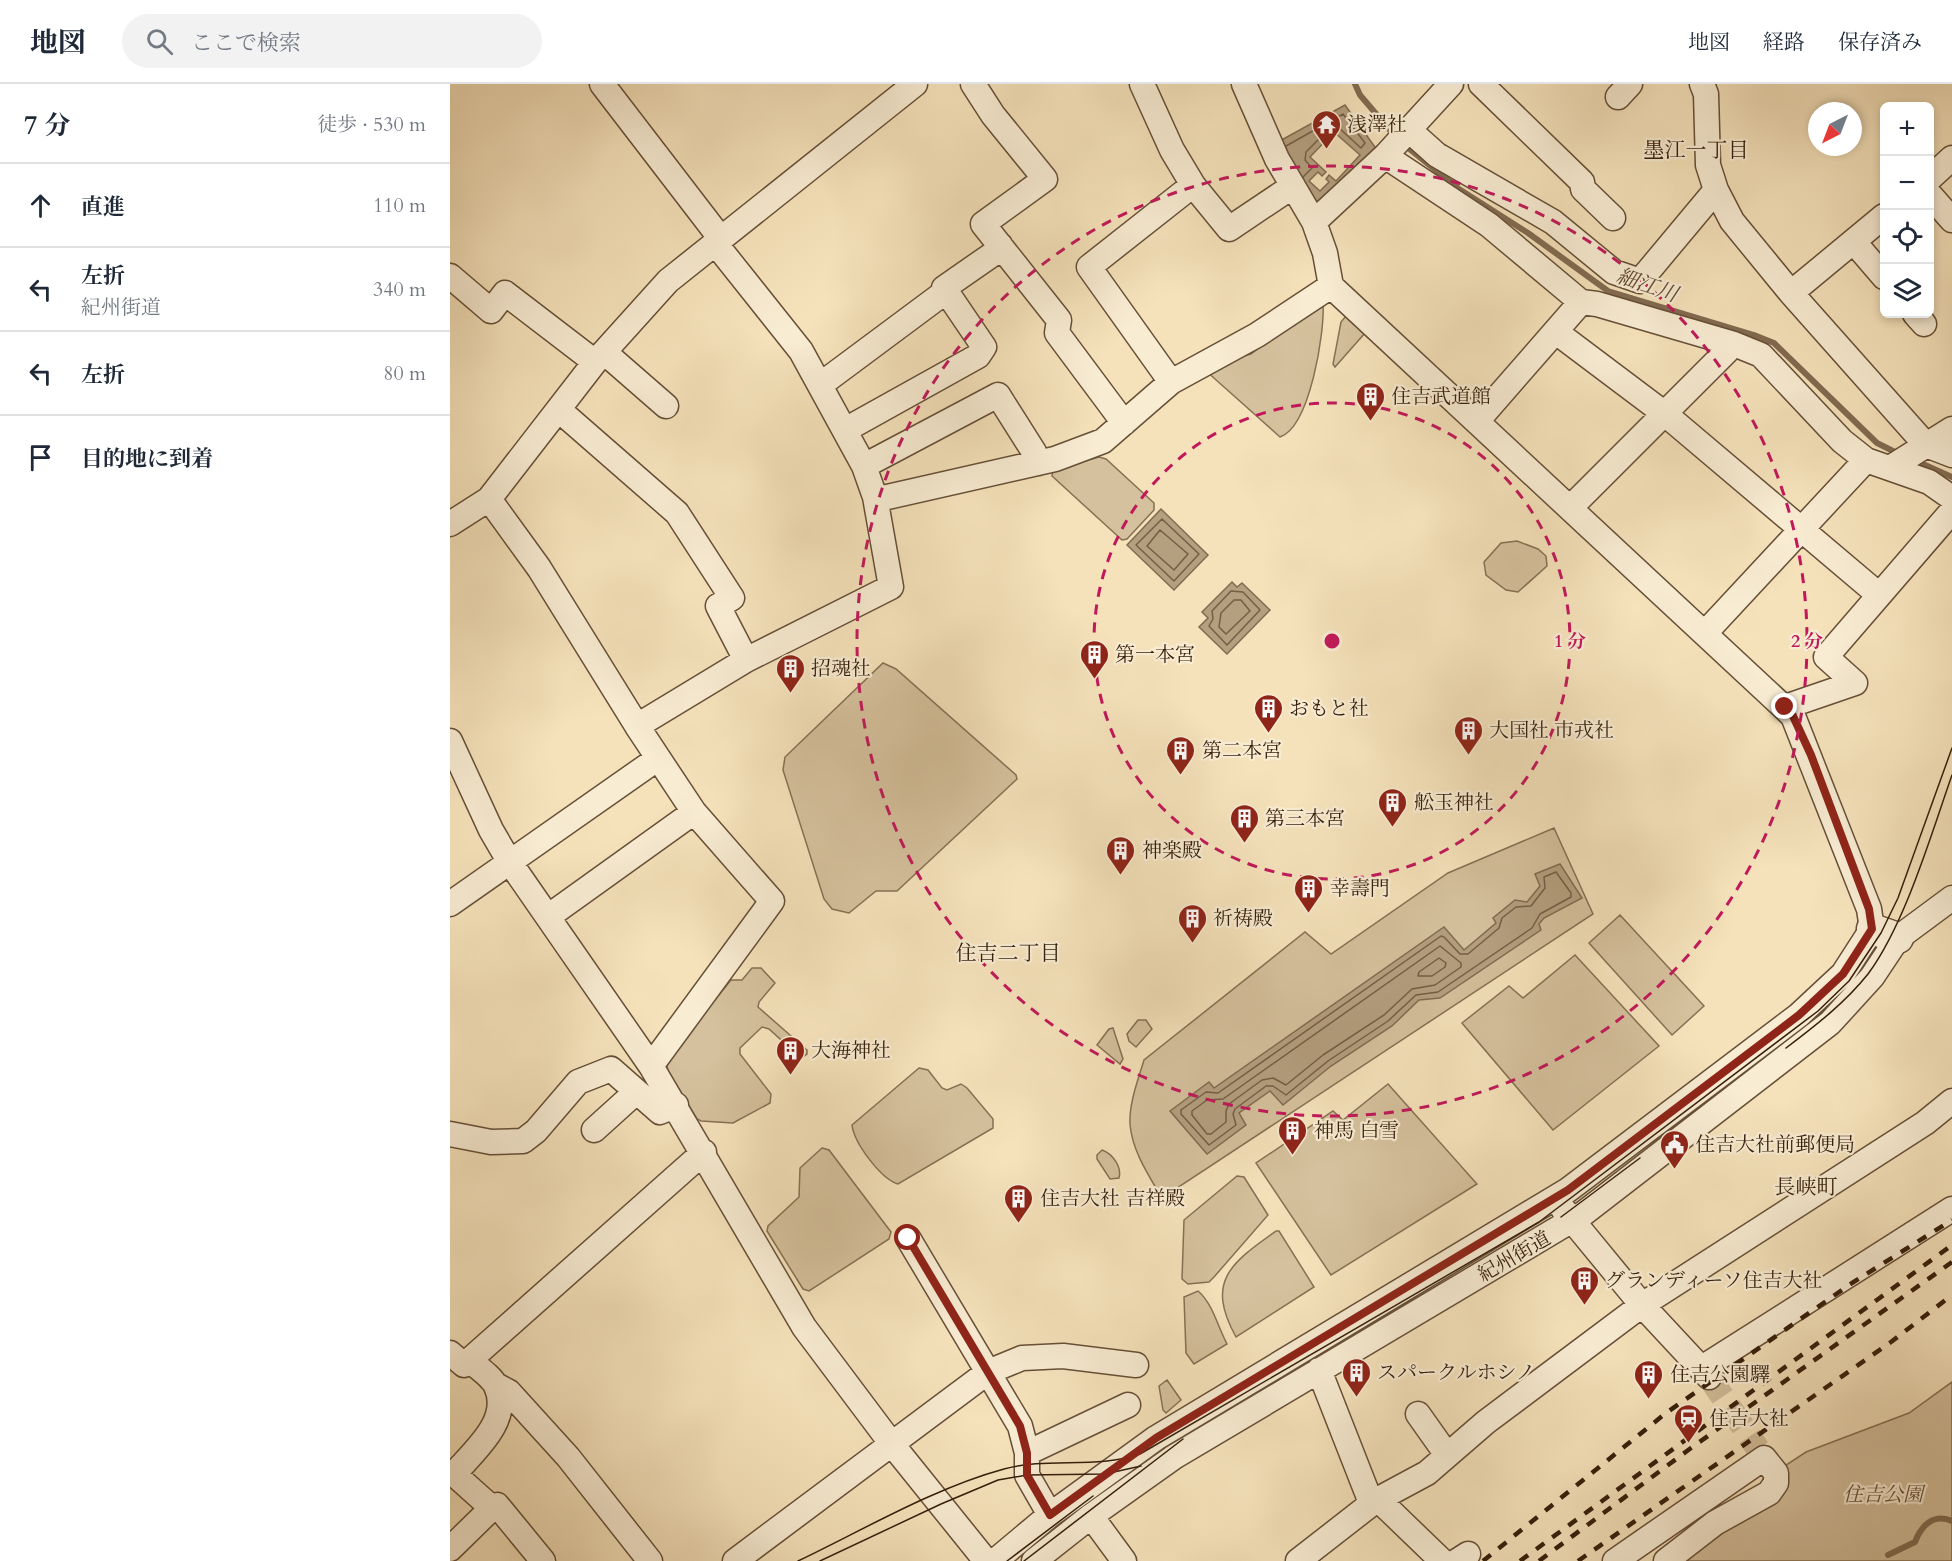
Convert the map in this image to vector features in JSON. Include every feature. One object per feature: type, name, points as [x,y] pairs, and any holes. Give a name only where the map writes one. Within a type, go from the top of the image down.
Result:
[{"type":"street","points":[[602,84],[801,351],[864,466],[874,497],[891,587],[746,660],[637,726]]},
{"type":"street","points":[[973,84],[993,115],[1045,179],[983,225],[1059,320],[1057,333],[1124,423]]},
{"type":"street","points":[[1142,84],[1172,150],[1193,185],[1229,229],[1293,186]]},
{"type":"street","points":[[1244,84],[1277,159],[1314,222],[1325,253],[1331,286],[1478,420],[1793,716],[1811,755],[1869,909],[1885,934]]},
{"type":"street","points":[[1314,222],[1385,156],[1451,84]]},
{"type":"street","points":[[1481,84],[1582,182],[1583,189],[1613,218]]},
{"type":"street","points":[[1702,84],[1706,94],[1708,165],[1716,190],[1738,230],[1926,445],[1952,455]]},
{"type":"street","points":[[450,524],[489,499],[600,357],[668,281],[900,88]]},
{"type":"street","points":[[1407,131],[1437,155],[1553,222],[1614,272],[1640,280],[1716,190]]},
{"type":"street","points":[[1385,156],[1489,225],[1581,302],[1597,304],[1723,341],[1761,355],[1842,441],[1866,460],[1929,482],[1952,498]]},
{"type":"street","points":[[1934,174],[1952,158]]},
{"type":"street","points":[[1171,382],[1089,267],[1193,185]]},
{"type":"street","points":[[1934,200],[1952,220]]},
{"type":"street","points":[[1791,293],[1880,219]]},
{"type":"street","points":[[1854,242],[1880,272]]},
{"type":"street","points":[[844,430],[978,356],[984,347],[944,288],[993,254],[1000,245]]},
{"type":"street","points":[[450,276],[491,311],[505,293],[600,357],[666,406]]},
{"type":"street","points":[[874,497],[883,498],[1038,463],[1103,441],[1171,382],[1257,335],[1331,286]]},
{"type":"street","points":[[820,385],[945,292]]},
{"type":"street","points":[[1478,420],[1581,302]]},
{"type":"street","points":[[1556,332],[1665,414],[1879,596]]},
{"type":"street","points":[[1571,507],[1727,351]]},
{"type":"street","points":[[864,466],[998,395],[1034,452],[1038,463]]},
{"type":"street","points":[[559,410],[677,513],[732,598],[718,606],[746,660]]},
{"type":"street","points":[[1890,468],[1952,429]]},
{"type":"street","points":[[1705,633],[1866,460]]},
{"type":"street","points":[[489,499],[539,568],[657,759],[694,812],[772,901],[651,1066]]},
{"type":"street","points":[[1785,707],[1855,683],[1826,657],[1952,511]]},
{"type":"street","points":[[452,750],[490,830],[676,1105],[804,1327],[891,1443],[986,1561]]},
{"type":"street","points":[[450,904],[657,759]]},
{"type":"street","points":[[549,916],[694,812]]},
{"type":"street","name":"紀州街道","points":[[995,1561],[1050,1515],[1156,1438],[1556,1198],[1799,1015],[1885,934],[1952,898]]},
{"type":"street","name":"紀州街道","points":[[1034,1561],[1091,1516],[1174,1457],[1571,1222],[1830,1023],[1872,977],[1885,934]]},
{"type":"street","points":[[450,1134],[491,1142],[523,1141],[536,1131],[578,1082],[611,1069],[660,1112],[676,1105]]},
{"type":"street","points":[[594,1130],[636,1092]]},
{"type":"street","points":[[1298,1561],[1375,1501],[1427,1473],[1556,1368],[1642,1305],[1926,1123],[1952,1101]]},
{"type":"street","points":[[650,1561],[568,1457],[509,1392],[496,1385],[460,1357],[704,1152]]},
{"type":"street","points":[[1556,1198],[1571,1222],[1642,1305],[1706,1372],[1952,1209]]},
{"type":"street","points":[[908,1238],[1020,1426],[1027,1453],[1027,1475],[1050,1515]]},
{"type":"street","points":[[735,1561],[988,1372],[1022,1358],[1062,1356],[1136,1365]]},
{"type":"street","points":[[1319,1370],[1368,1495],[1385,1506],[1442,1561]]},
{"type":"street","points":[[450,1549],[492,1508],[454,1474],[490,1434],[500,1408],[496,1385]]},
{"type":"street","points":[[1027,1453],[1128,1405]]},
{"type":"street","points":[[1418,1414],[1447,1455]]},
{"type":"street","points":[[1623,1558],[1761,1454],[1776,1473],[1776,1483],[1769,1493],[1715,1523],[1666,1561]]},
{"type":"street","points":[[496,1504],[543,1561]]},
{"type":"street","points":[[1091,1516],[1124,1561]]},
{"type":"green space","points":[[1320,300],[1323,303],[1323,317],[1314,377],[1300,416],[1291,430],[1280,437],[1206,371],[1225,361],[1251,354]]},
{"type":"green space","points":[[1346,316],[1365,333],[1335,367],[1333,364],[1341,322]]},
{"type":"green space","points":[[1099,457],[1106,459],[1154,503],[1154,510],[1127,539],[1122,540],[1052,476],[1053,470]]},
{"type":"green space","points":[[1517,541],[1538,549],[1546,556],[1547,566],[1518,592],[1506,590],[1486,575],[1484,562],[1501,543]]},
{"type":"green space","points":[[883,663],[896,669],[1016,775],[1017,779],[897,891],[876,891],[849,913],[832,909],[824,899],[783,770],[785,757]]},
{"type":"green space","points":[[1554,828],[1593,914],[1162,1198],[1147,1172],[1131,1134],[1132,1100],[1144,1060],[1305,932],[1331,954],[1448,873]]},
{"type":"green space","points":[[1620,915],[1704,1006],[1672,1035],[1589,943]]},
{"type":"green space","points":[[1575,955],[1659,1046],[1553,1130],[1462,1023],[1509,986],[1523,998]]},
{"type":"green space","points":[[752,968],[761,968],[775,983],[759,1002],[758,1007],[807,1050],[807,1054],[801,1058],[769,1029],[762,1027],[740,1048],[740,1054],[771,1094],[770,1103],[733,1123],[701,1121],[697,1119],[668,1071],[666,1060],[731,980],[742,980]]},
{"type":"green space","points":[[1138,1020],[1146,1020],[1152,1029],[1136,1047],[1129,1041],[1127,1034]]},
{"type":"green space","points":[[1113,1028],[1123,1059],[1120,1064],[1097,1045],[1109,1029]]},
{"type":"green space","points":[[919,1068],[928,1070],[942,1088],[947,1090],[961,1084],[967,1088],[993,1119],[993,1128],[898,1184],[884,1175],[869,1159],[852,1125]]},
{"type":"green space","points":[[1388,1084],[1477,1184],[1331,1275],[1256,1163],[1333,1111],[1343,1120]]},
{"type":"green space","points":[[822,1148],[829,1150],[891,1232],[889,1239],[809,1291],[803,1289],[767,1231],[768,1226],[799,1197],[800,1168]]},
{"type":"green space","points":[[1102,1150],[1116,1161],[1119,1178],[1110,1179],[1097,1159],[1097,1155]]},
{"type":"green space","points":[[1237,1176],[1244,1177],[1268,1215],[1209,1282],[1188,1284],[1182,1279],[1184,1220]]},
{"type":"green space","points":[[1276,1231],[1279,1231],[1314,1287],[1236,1337],[1227,1318],[1223,1287],[1235,1264]]},
{"type":"green space","points":[[1198,1291],[1211,1308],[1227,1344],[1194,1364],[1186,1353],[1184,1297]]},
{"type":"green space","points":[[1167,1380],[1181,1400],[1166,1413],[1163,1410],[1159,1386]]},
{"type":"green space","name":"住吉公園","points":[[1952,1382],[1952,1561],[1681,1561],[1783,1467],[1806,1452],[1909,1413]]},
{"type":"water","points":[[1345,105],[1377,150],[1319,207],[1276,143]],"holes":[[[1334,132],[1360,155],[1336,181],[1329,175],[1326,179],[1329,182],[1320,191],[1309,181],[1318,172],[1322,176],[1326,172],[1310,157]]]},
{"type":"water","points":[[1161,509],[1208,555],[1174,590],[1127,545]]},
{"type":"water","points":[[1232,582],[1237,587],[1242,583],[1270,610],[1227,654],[1199,627],[1208,618],[1202,612]]},
{"type":"water","points":[[1560,864],[1582,898],[1544,918],[1539,924],[1541,930],[1440,998],[1419,1000],[1392,1026],[1331,1066],[1283,1105],[1270,1091],[1239,1113],[1246,1125],[1207,1154],[1170,1111],[1209,1082],[1214,1088],[1444,927],[1464,950],[1496,923],[1493,918],[1515,900],[1527,902],[1540,886],[1535,874]]},
{"type":"waterway","name":"細江川","points":[[1355,84],[1360,95],[1395,136]]},
{"type":"waterway","name":"細江川","points":[[1402,143],[1459,189],[1528,233],[1608,291],[1774,343],[1877,443],[1899,454]]},
{"type":"waterway","name":"細江川","points":[[1914,460],[1952,477]]},
{"type":"waterway","points":[[1888,1555],[1915,1542],[1924,1526],[1929,1522],[1939,1519],[1952,1521]]},
{"type":"tunnel","points":[[1709,1377],[1758,1449]]},
{"type":"tram line","points":[[798,1561],[899,1510],[978,1477],[1021,1466],[1107,1461],[1140,1454],[1539,1222],[1818,1011],[1849,981],[1881,933],[1898,898],[1952,748]]},
{"type":"tram line","points":[[1786,1048],[1850,995],[1881,954],[1916,878],[1952,775]]},
{"type":"tram line","points":[[1561,1217],[1640,1158]]},
{"type":"tram line","points":[[1024,1561],[1183,1439]]},
{"type":"tram line","points":[[820,1561],[998,1480],[1027,1475],[1105,1474],[1141,1466]]},
{"type":"tram line","points":[[1007,1561],[1093,1496]]},
{"type":"railway","points":[[1483,1561],[1666,1413],[1852,1283],[1952,1220]]},
{"type":"railway","points":[[1520,1561],[1952,1245]]},
{"type":"railway","points":[[1539,1561],[1691,1448],[1952,1262]]},
{"type":"railway","points":[[1578,1561],[1891,1342],[1952,1295]]},
{"type":"place","name":"浅澤社","points":[[1326,150]]},
{"type":"place","name":"住吉武道館","points":[[1370,422]]},
{"type":"place","name":"第一本宮","points":[[1094,680]]},
{"type":"place","name":"招魂社","points":[[790,694]]},
{"type":"place","name":"おもと社","points":[[1268,734]]},
{"type":"place","name":"大国社 市戎社","points":[[1468,756]]},
{"type":"place","name":"第二本宮","points":[[1181,776]]},
{"type":"place","name":"舩玉神社","points":[[1393,828]]},
{"type":"place","name":"第三本宮","points":[[1244,844]]},
{"type":"place","name":"神楽殿","points":[[1121,876]]},
{"type":"place","name":"幸壽門","points":[[1309,914]]},
{"type":"place","name":"祈祷殿","points":[[1192,944]]},
{"type":"place","name":"大海神社","points":[[790,1076]]},
{"type":"place","name":"神馬 白雪","points":[[1293,1156]]},
{"type":"place","name":"住吉大社前郵便局","points":[[1674,1170]]},
{"type":"place","name":"住吉大社 吉祥殿","points":[[1019,1224]]},
{"type":"place","name":"グランディーソ住吉大社","points":[[1584,1306]]},
{"type":"place","name":"スパークルホシノ","points":[[1356,1398]]},
{"type":"place","name":"住吉公園驛","points":[[1649,1400]]},
{"type":"place","name":"住吉大社","points":[[1688,1444]]},
{"type":"district","name":"墨江一丁目","points":[[1696,150]]},
{"type":"district","name":"住吉二丁目","points":[[1008,953]]},
{"type":"district","name":"長峡町","points":[[1806,1187]]},
{"type":"route","points":[[908,1238],[1020,1426],[1027,1453],[1027,1475],[1050,1515],[1156,1438],[1568,1190],[1799,1015],[1843,974],[1853,962],[1872,929],[1869,909],[1811,755],[1793,716],[1785,707]]}]
